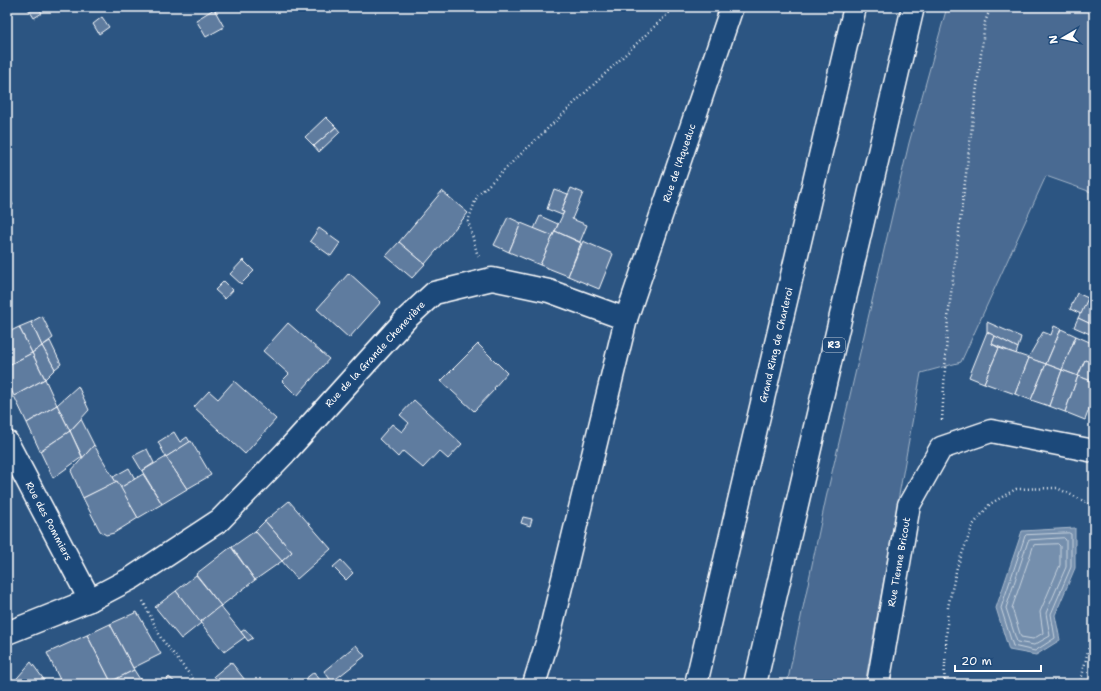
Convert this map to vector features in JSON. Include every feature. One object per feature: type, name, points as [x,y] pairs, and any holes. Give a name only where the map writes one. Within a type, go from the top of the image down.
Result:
[{"type":"main road","name":"Rue de l'Aqueduc","points":[[626,319],[732,7]]},
{"type":"main road","name":"Grand Ring de Charleroi","points":[[696,684],[855,7]]},
{"type":"main road","name":"R3","points":[[755,684],[913,7]]},
{"type":"main road","name":"Rue de la Grande Chenevière","points":[[7,633],[90,600],[132,578],[220,520],[285,453],[406,318],[434,293],[492,279],[549,291],[626,319]]},
{"type":"main road","points":[[534,684],[549,636],[626,319]]},
{"type":"main road","points":[[941,448],[991,431],[1094,451]]},
{"type":"main road","name":"Rue des Pommiers","points":[[7,442],[90,600]]},
{"type":"main road","name":"Rue Tienne Bricout","points":[[878,684],[909,505],[941,448]]},
{"type":"path","points":[[492,279],[477,253],[468,221],[477,196],[675,7]]},
{"type":"path","points":[[941,448],[948,318],[985,22],[991,7]]},
{"type":"path","points":[[944,684],[948,607],[957,567],[973,525],[990,504],[1016,489],[1057,488],[1094,506]]},
{"type":"path","points":[[132,578],[161,638],[197,684]]},
{"type":"path","points":[[1079,684],[1094,626]]},
{"type":"shaded area","points":[[947,7],[1094,7],[1094,193],[1046,176],[961,362],[921,373],[865,684],[787,684],[826,498],[909,143]]},
{"type":"water","points":[[1075,528],[1075,568],[1055,615],[1060,640],[1036,655],[1009,650],[996,608],[1022,531]]},
{"type":"building","points":[[27,7],[38,7],[42,13],[34,18]]},
{"type":"building","points":[[214,9],[224,27],[206,37],[196,20]]},
{"type":"building","points":[[102,17],[109,27],[99,34],[93,24]]},
{"type":"building","points":[[326,117],[336,127],[314,146],[305,137]]},
{"type":"building","points":[[336,127],[340,132],[319,152],[314,146]]},
{"type":"building","points":[[571,188],[583,193],[572,219],[587,225],[580,242],[555,231],[564,212],[561,211]]},
{"type":"building","points":[[554,189],[568,194],[561,211],[564,212],[562,215],[547,209]]},
{"type":"building","points":[[442,191],[468,213],[425,264],[399,242]]},
{"type":"building","points":[[7,192],[13,205],[7,207]]},
{"type":"building","points":[[540,216],[558,224],[553,236],[534,229]]},
{"type":"building","points":[[508,217],[521,223],[509,252],[494,245]]},
{"type":"building","points":[[521,223],[553,236],[540,265],[509,252]]},
{"type":"building","points":[[319,228],[340,243],[331,256],[310,241]]},
{"type":"building","points":[[555,231],[581,243],[568,276],[540,265]]},
{"type":"building","points":[[583,241],[613,254],[599,289],[568,276]]},
{"type":"building","points":[[399,242],[425,264],[412,278],[386,256]]},
{"type":"building","points":[[243,260],[254,271],[241,284],[230,274]]},
{"type":"building","points":[[349,273],[381,302],[349,338],[317,309]]},
{"type":"building","points":[[224,281],[233,290],[225,299],[215,290]]},
{"type":"building","points":[[1094,285],[1094,323],[1093,325],[1078,318]]},
{"type":"building","points":[[1077,293],[1088,298],[1081,314],[1070,309]]},
{"type":"building","points":[[42,316],[53,338],[42,346],[31,322]]},
{"type":"building","points":[[1078,318],[1093,325],[1090,334],[1074,327]]},
{"type":"building","points":[[31,322],[42,346],[32,353],[19,327]]},
{"type":"building","points":[[987,322],[1021,337],[1018,348],[987,332]]},
{"type":"building","points":[[288,323],[329,359],[297,396],[282,381],[289,374],[263,351]]},
{"type":"building","points":[[1054,326],[1061,329],[1046,364],[1028,358],[1043,332],[1051,335]]},
{"type":"building","points":[[19,327],[32,353],[7,366],[7,333]]},
{"type":"building","points":[[1061,329],[1076,336],[1062,370],[1046,364]]},
{"type":"building","points":[[987,332],[995,336],[992,344],[999,348],[984,383],[969,377]]},
{"type":"building","points":[[995,336],[1018,348],[1016,354],[992,344]]},
{"type":"building","points":[[1076,336],[1094,344],[1094,364],[1085,360],[1078,376],[1062,370]]},
{"type":"building","points":[[50,341],[61,364],[55,369],[42,346]]},
{"type":"building","points":[[478,344],[507,373],[494,388],[495,389],[474,411],[441,381]]},
{"type":"building","points":[[42,346],[55,369],[45,379],[32,353]]},
{"type":"building","points":[[999,348],[1029,358],[1015,394],[984,383]]},
{"type":"building","points":[[32,353],[45,379],[14,396],[7,381],[7,366]]},
{"type":"building","points":[[1029,358],[1046,364],[1031,400],[1015,394]]},
{"type":"building","points":[[1085,360],[1094,364],[1094,382],[1078,376]]},
{"type":"building","points":[[1046,364],[1062,370],[1049,406],[1031,400]]},
{"type":"building","points":[[1062,370],[1078,376],[1065,412],[1049,406]]},
{"type":"building","points":[[1078,376],[1094,382],[1094,396],[1085,420],[1065,412]]},
{"type":"building","points":[[45,379],[57,405],[27,423],[14,396]]},
{"type":"building","points":[[234,381],[276,419],[245,454],[194,407],[209,391],[218,399]]},
{"type":"building","points":[[78,386],[89,410],[70,431],[57,405]]},
{"type":"building","points":[[414,400],[462,444],[448,459],[439,451],[423,468],[403,451],[398,457],[379,439],[392,424],[402,432],[409,423],[400,415]]},
{"type":"building","points":[[57,405],[70,431],[40,451],[27,423]]},
{"type":"building","points":[[81,419],[94,445],[83,458],[70,431]]},
{"type":"building","points":[[70,431],[82,457],[53,478],[40,451]]},
{"type":"building","points":[[174,432],[180,442],[187,437],[190,442],[166,457],[158,442]]},
{"type":"building","points":[[191,441],[211,475],[187,489],[166,457]]},
{"type":"building","points":[[94,445],[116,482],[83,498],[71,471]]},
{"type":"building","points":[[147,449],[154,463],[142,471],[133,456]]},
{"type":"building","points":[[166,457],[187,489],[162,504],[142,471]]},
{"type":"building","points":[[129,468],[135,479],[120,488],[117,481],[116,482],[113,477]]},
{"type":"building","points":[[143,474],[162,504],[138,518],[120,488]]},
{"type":"building","points":[[117,481],[138,518],[114,533],[106,535],[100,531],[83,498]]},
{"type":"building","points":[[289,501],[331,549],[297,579],[282,561],[292,552],[265,521]]},
{"type":"building","points":[[523,517],[532,519],[530,526],[521,523]]},
{"type":"building","points":[[265,521],[292,552],[282,561],[255,531]]},
{"type":"building","points":[[255,531],[282,561],[255,580],[232,547]]},
{"type":"building","points":[[231,547],[255,580],[221,606],[196,574]]},
{"type":"building","points":[[341,560],[353,573],[346,580],[333,567]]},
{"type":"building","points":[[196,575],[221,606],[200,622],[176,591]]},
{"type":"building","points":[[176,591],[201,623],[181,639],[155,607]]},
{"type":"building","points":[[220,606],[245,637],[224,652],[200,622]]},
{"type":"building","points":[[137,612],[161,654],[133,668],[110,624]]},
{"type":"building","points":[[110,624],[134,670],[111,682],[87,635]]},
{"type":"building","points":[[245,629],[253,638],[248,641],[241,632]]},
{"type":"building","points":[[87,635],[110,680],[101,684],[62,684],[47,653]]},
{"type":"building","points":[[356,645],[365,656],[332,682],[324,671]]},
{"type":"building","points":[[31,662],[45,681],[42,684],[12,684]]},
{"type":"building","points":[[231,662],[248,684],[220,684],[214,676]]},
{"type":"building","points":[[134,670],[143,684],[113,684],[112,681]]},
{"type":"building","points":[[314,672],[323,684],[299,684]]},
{"type":"building","points":[[169,677],[177,684],[163,684]]}]
